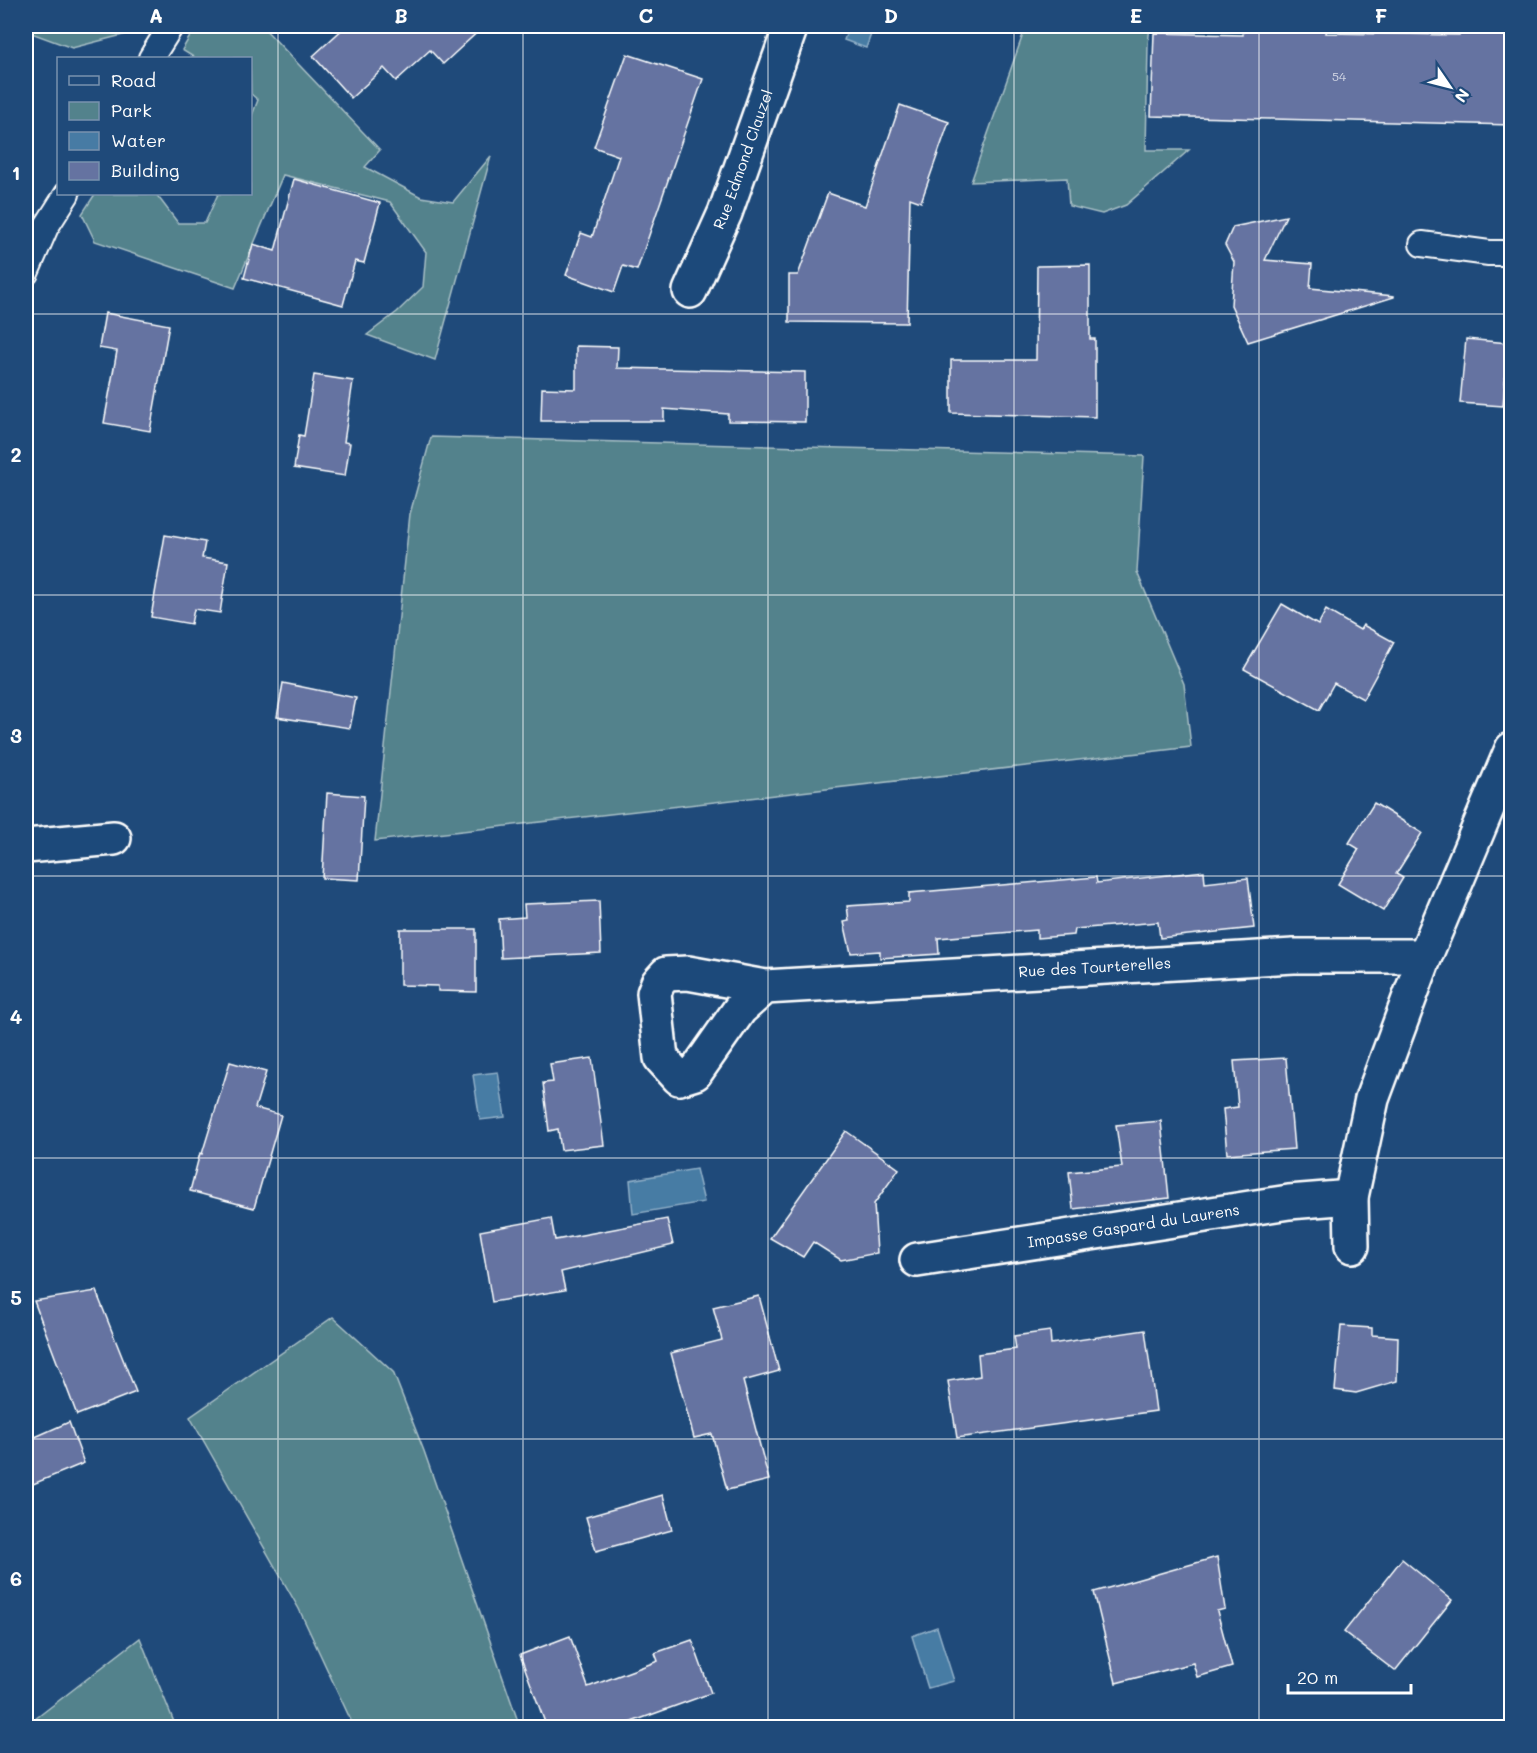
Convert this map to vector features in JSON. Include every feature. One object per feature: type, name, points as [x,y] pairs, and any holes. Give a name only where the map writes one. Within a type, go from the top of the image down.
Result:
[{"type":"street","name":"Rue Edmond Clauzel","points":[[690,291],[725,213],[791,26]]},
{"type":"street","points":[[1352,1246],[1351,1197],[1372,1099],[1425,956],[1512,749]]},
{"type":"street","points":[[26,846],[114,838]]},
{"type":"street","name":"Rue des Tourterelles","points":[[765,987],[1294,956],[1425,956]]},
{"type":"street","name":"Impasse Gaspard du Laurens","points":[[917,1260],[1289,1202],[1351,1197]]},
{"type":"lane","points":[[152,57],[171,26]]},
{"type":"lane","points":[[26,273],[46,227],[67,195]]},
{"type":"lane","points":[[1422,243],[1489,253],[1512,253]]},
{"type":"green space","points":[[26,26],[142,26],[138,31],[72,48],[26,31]]},
{"type":"green space","points":[[196,26],[262,26],[380,150],[365,167],[421,197],[453,202],[491,156],[435,360],[367,335],[397,312],[423,287],[426,252],[390,202],[283,175],[235,288],[95,241],[82,214],[94,195],[157,195],[178,223],[205,223],[218,195],[252,195],[252,115],[258,100],[252,95],[252,57],[193,57],[182,50]]},
{"type":"green space","points":[[1026,26],[1150,26],[1146,150],[1189,150],[1126,205],[1102,214],[1069,206],[1067,178],[971,182]]},
{"type":"green space","points":[[431,437],[1144,456],[1137,572],[1184,684],[1191,747],[375,841],[410,514]]},
{"type":"green space","points":[[333,1317],[393,1372],[424,1451],[520,1727],[354,1727],[299,1609],[190,1417]]},
{"type":"green space","points":[[140,1638],[176,1727],[26,1727],[26,1726]]},
{"type":"water","points":[[849,26],[874,26],[866,48],[844,40]]},
{"type":"water","points":[[498,1072],[505,1117],[480,1120],[473,1075]]},
{"type":"water","points":[[696,1169],[704,1202],[633,1214],[630,1180]]},
{"type":"water","points":[[937,1627],[954,1681],[928,1688],[912,1636]]},
{"type":"building","points":[[346,26],[484,26],[443,64],[430,50],[396,81],[384,68],[351,98],[313,56]]},
{"type":"building","points":[[1244,26],[1327,26],[1326,33],[1459,35],[1460,26],[1512,26],[1512,125],[1151,116],[1154,33],[1243,35]]},
{"type":"building","points":[[627,54],[703,79],[637,270],[623,266],[614,292],[566,275],[581,233],[592,237],[619,156],[594,147]]},
{"type":"building","points":[[900,105],[949,122],[921,202],[910,198],[907,323],[789,322],[789,275],[798,275],[828,193],[865,206]]},
{"type":"building","points":[[294,179],[380,203],[364,263],[355,261],[343,305],[244,278],[253,244],[275,251]]},
{"type":"building","points":[[1286,216],[1265,260],[1312,264],[1310,288],[1394,297],[1248,342],[1231,305],[1234,262],[1225,245],[1233,227]]},
{"type":"building","points":[[1090,265],[1090,339],[1095,339],[1095,417],[951,413],[951,360],[1036,360],[1037,266]]},
{"type":"building","points":[[105,313],[169,325],[150,431],[104,423],[117,351],[99,348]]},
{"type":"building","points":[[1466,339],[1508,343],[1503,406],[1460,403]]},
{"type":"building","points":[[576,346],[618,347],[617,368],[805,372],[805,422],[728,421],[728,414],[664,409],[664,421],[541,421],[542,388],[576,389]]},
{"type":"building","points":[[314,375],[353,381],[344,442],[350,443],[345,476],[294,468],[299,435],[304,436]]},
{"type":"building","points":[[165,535],[205,542],[202,558],[228,562],[220,613],[194,609],[191,624],[151,617]]},
{"type":"building","points":[[1282,604],[1318,625],[1326,610],[1360,630],[1363,625],[1394,642],[1363,699],[1334,683],[1319,710],[1244,669]]},
{"type":"building","points":[[283,683],[356,698],[350,728],[277,717]]},
{"type":"building","points":[[327,793],[364,796],[359,880],[322,878]]},
{"type":"building","points":[[1374,803],[1422,833],[1396,874],[1403,878],[1383,911],[1338,884],[1359,849],[1349,843]]},
{"type":"building","points":[[1204,871],[1205,883],[1248,878],[1254,928],[1160,938],[1158,922],[1075,929],[1074,935],[1037,938],[1037,930],[938,938],[939,954],[880,958],[880,951],[851,953],[844,922],[849,921],[847,906],[909,902],[909,893],[1096,877],[1097,883]]},
{"type":"building","points":[[599,901],[601,953],[501,958],[499,919],[525,917],[524,904]]},
{"type":"building","points":[[400,929],[476,929],[476,992],[438,991],[438,986],[400,985]]},
{"type":"building","points":[[592,1058],[604,1145],[561,1150],[558,1129],[549,1131],[543,1083],[553,1082],[550,1064]]},
{"type":"building","points":[[1286,1058],[1294,1149],[1227,1154],[1223,1109],[1238,1107],[1234,1061]]},
{"type":"building","points":[[230,1062],[266,1072],[255,1108],[281,1115],[254,1208],[190,1191]]},
{"type":"building","points":[[1161,1121],[1169,1198],[1073,1209],[1069,1172],[1122,1167],[1116,1125]]},
{"type":"building","points":[[846,1131],[899,1169],[874,1204],[877,1253],[841,1260],[813,1242],[803,1257],[770,1238]]},
{"type":"building","points":[[551,1218],[555,1240],[667,1219],[673,1245],[561,1272],[565,1290],[492,1302],[480,1231]]},
{"type":"building","points":[[96,1291],[136,1392],[77,1415],[34,1301]]},
{"type":"building","points":[[759,1296],[779,1371],[743,1381],[769,1480],[727,1490],[712,1434],[694,1438],[671,1353],[722,1340],[713,1307]]},
{"type":"building","points":[[1341,1326],[1372,1328],[1372,1335],[1398,1337],[1397,1381],[1356,1393],[1335,1390]]},
{"type":"building","points":[[1145,1330],[1156,1411],[957,1438],[948,1381],[980,1376],[978,1354],[1016,1349],[1014,1336],[1050,1331],[1051,1344]]},
{"type":"building","points":[[69,1422],[84,1463],[26,1487],[26,1441]]},
{"type":"building","points":[[663,1495],[672,1530],[596,1551],[586,1517]]},
{"type":"building","points":[[1217,1557],[1225,1609],[1217,1611],[1232,1667],[1197,1677],[1193,1663],[1116,1683],[1094,1592]]},
{"type":"building","points":[[1402,1559],[1452,1600],[1395,1671],[1344,1632]]},
{"type":"building","points":[[570,1636],[588,1687],[658,1661],[655,1653],[692,1640],[711,1693],[615,1728],[547,1728],[520,1655]]}]
